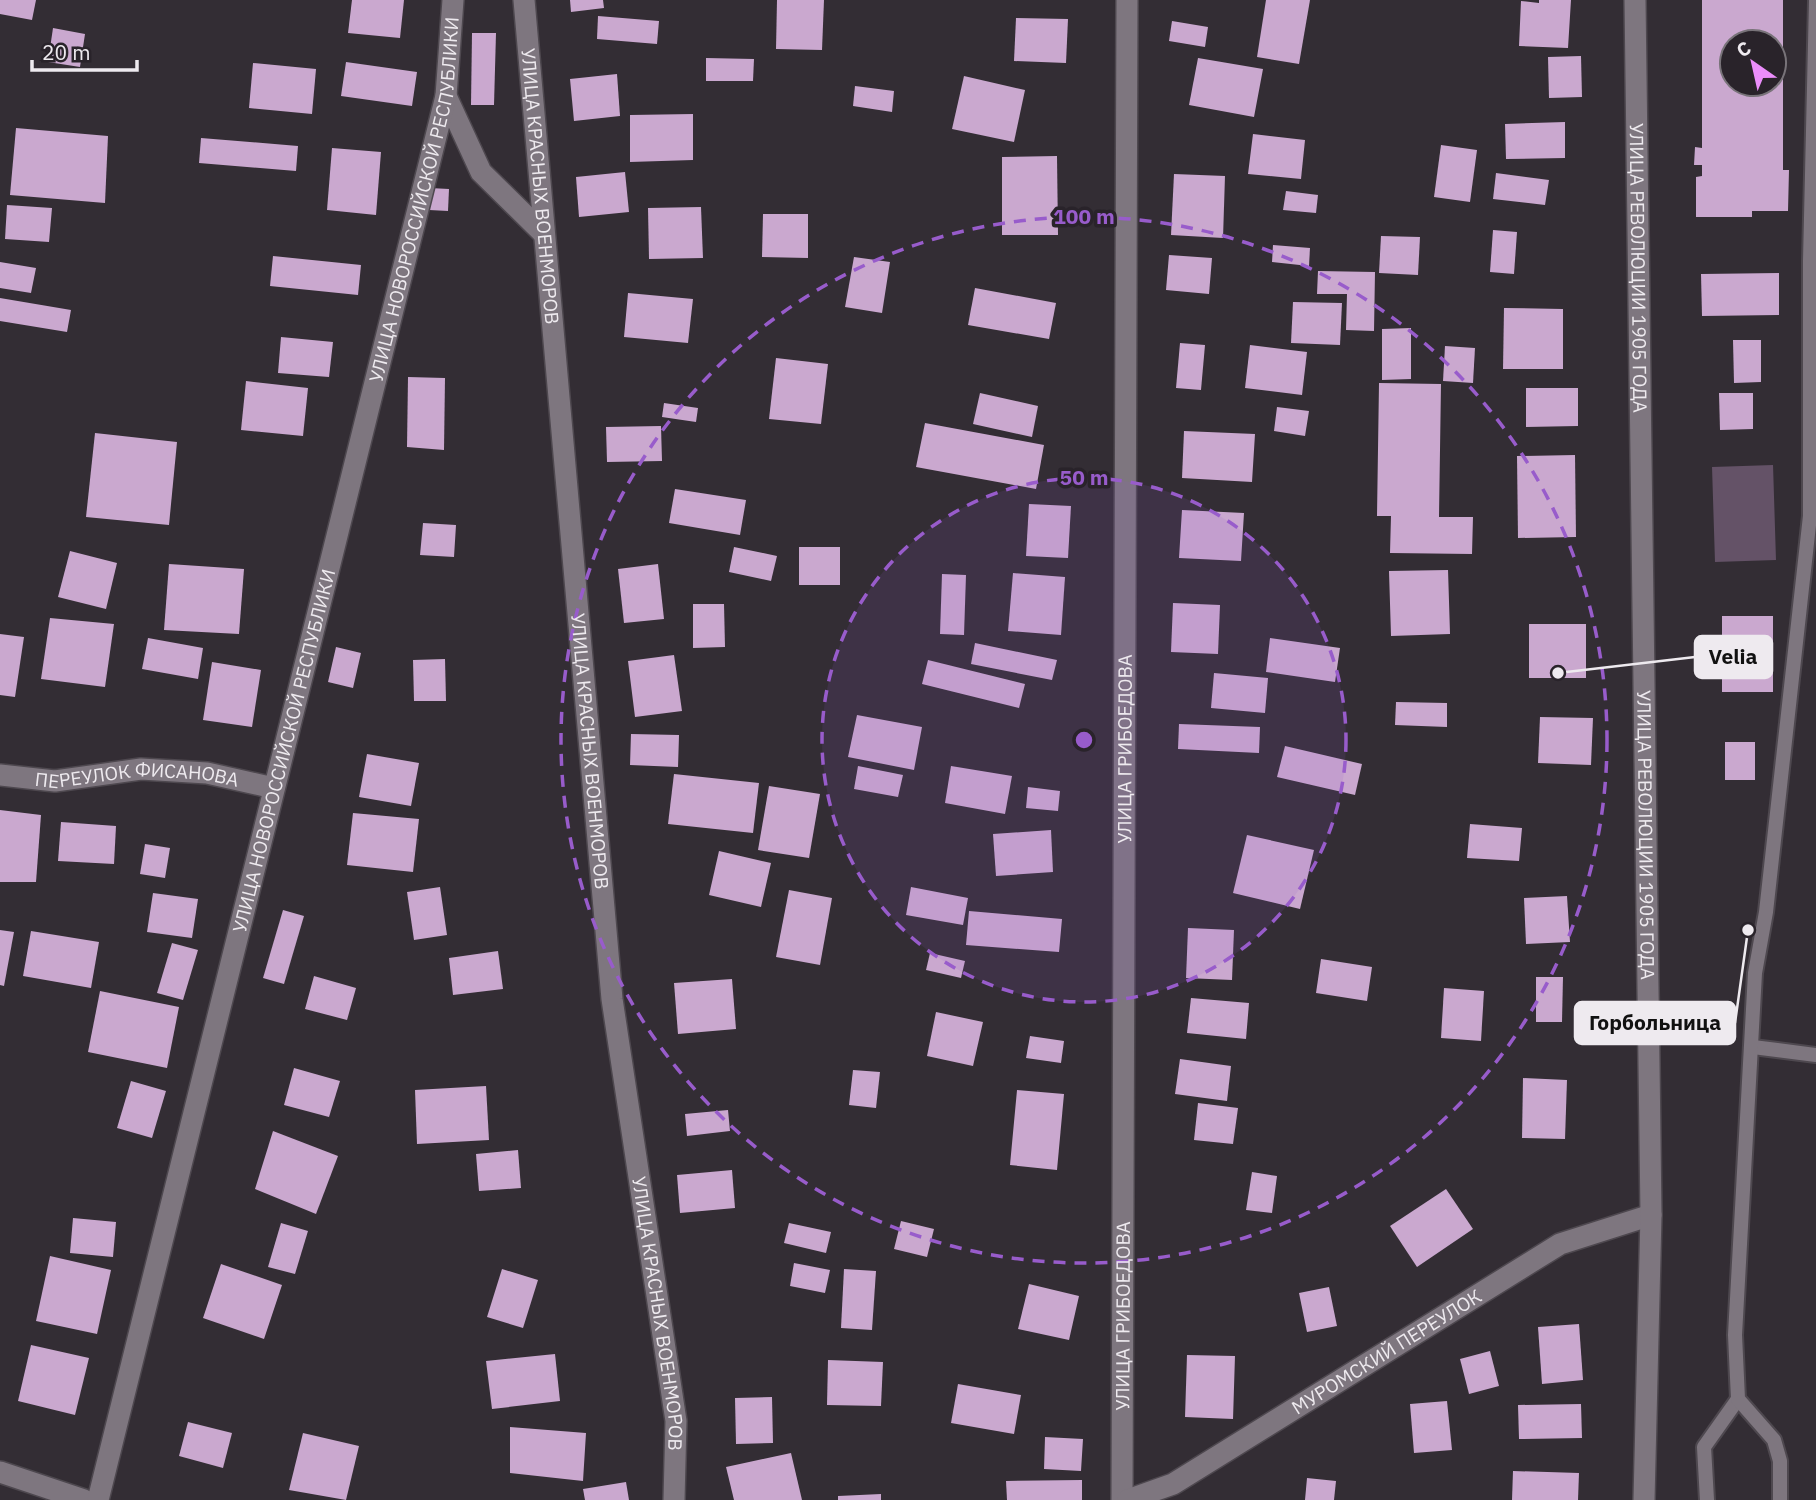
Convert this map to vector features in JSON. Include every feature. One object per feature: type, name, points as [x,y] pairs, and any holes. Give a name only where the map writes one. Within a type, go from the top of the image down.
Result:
[{"type":"street","name":"УЛИЦА НОВОРОССИЙСКОЙ РЕСПУБЛИКИ","points":[[98,1500],[446,96],[453,0]]},
{"type":"street","name":"УЛИЦА КРАСНЫХ ВОЕНМОРОВ","points":[[524,0],[612,999],[676,1420],[674,1500]]},
{"type":"street","name":"УЛИЦА ГРИБОЕДОВА","points":[[1122,1500],[1128,0]]},
{"type":"street","name":"УЛИЦА РЕВОЛЮЦИИ 1905 ГОДА","points":[[1634,0],[1651,1215],[1644,1500]]},
{"type":"street","points":[[446,96],[481,172],[544,233]]},
{"type":"street","name":"ПЕРЕУЛОК ФИСАНОВА","points":[[0,775],[55,782],[154,770],[207,773],[274,788]]},
{"type":"street","name":"МУРОМСКИЙ ПЕРЕУЛОК","points":[[1128,1500],[1173,1484],[1560,1244],[1651,1215]]},
{"type":"street","points":[[0,1472],[84,1500]]},
{"type":"lane","points":[[1707,1500],[1704,1447],[1738,1399],[1736,1321],[1746,1098],[1752,1047],[1755,973],[1766,912],[1813,517],[1816,1]]},
{"type":"lane","points":[[1752,1047],[1816,1055]]},
{"type":"lane","points":[[1738,1399],[1774,1440],[1780,1461],[1780,1500]]},
{"type":"shaded area","points":[[1773,465],[1776,560],[1715,562],[1712,467]]},
{"type":"building","points":[[0,0],[36,0],[32,20],[0,14]]},
{"type":"building","points":[[352,0],[404,0],[400,38],[348,33]]},
{"type":"building","points":[[570,0],[603,0],[604,8],[571,12]]},
{"type":"building","points":[[777,0],[824,0],[822,50],[776,49]]},
{"type":"building","points":[[1266,0],[1310,0],[1299,64],[1257,57]]},
{"type":"building","points":[[1539,0],[1571,0],[1568,48],[1519,46],[1521,1],[1539,3]]},
{"type":"building","points":[[1702,0],[1783,0],[1783,28],[1718,28],[1718,98],[1783,98],[1783,170],[1789,170],[1788,211],[1752,211],[1752,217],[1696,217],[1696,177],[1702,176],[1702,165],[1694,165],[1695,147],[1702,148]]},
{"type":"building","points":[[598,16],[659,21],[657,44],[597,39]]},
{"type":"building","points":[[1016,18],[1068,19],[1066,63],[1014,61]]},
{"type":"building","points":[[1172,21],[1208,27],[1205,47],[1169,41]]},
{"type":"building","points":[[53,28],[85,34],[80,67],[48,62]]},
{"type":"building","points":[[472,33],[496,33],[494,105],[471,105]]},
{"type":"building","points":[[1581,56],[1582,97],[1549,98],[1548,57]]},
{"type":"building","points":[[706,58],[754,59],[753,81],[706,81]]},
{"type":"building","points":[[1198,58],[1263,69],[1254,117],[1189,105]]},
{"type":"building","points":[[346,62],[417,72],[412,106],[341,96]]},
{"type":"building","points":[[253,63],[316,69],[312,114],[249,108]]},
{"type":"building","points":[[617,74],[620,116],[574,121],[570,79]]},
{"type":"building","points":[[964,76],[1025,90],[1014,142],[952,129]]},
{"type":"building","points":[[855,86],[894,91],[892,112],[853,106]]},
{"type":"building","points":[[693,114],[693,160],[630,162],[630,115]]},
{"type":"building","points":[[1565,122],[1565,158],[1506,159],[1505,124]]},
{"type":"building","points":[[16,128],[108,136],[105,203],[10,195]]},
{"type":"building","points":[[1253,134],[1305,140],[1301,179],[1248,174]]},
{"type":"building","points":[[201,138],[298,146],[296,171],[199,163]]},
{"type":"building","points":[[1441,145],[1477,150],[1470,202],[1434,197]]},
{"type":"building","points":[[332,148],[381,152],[376,215],[327,210]]},
{"type":"building","points":[[1057,156],[1058,235],[1002,235],[1002,157]]},
{"type":"building","points":[[625,172],[629,212],[579,217],[576,177]]},
{"type":"building","points":[[1496,173],[1549,180],[1545,205],[1493,199]]},
{"type":"building","points":[[1174,174],[1225,176],[1223,238],[1171,235]]},
{"type":"building","points":[[430,188],[449,189],[448,211],[429,210]]},
{"type":"building","points":[[1286,191],[1318,195],[1316,213],[1283,210]]},
{"type":"building","points":[[7,205],[52,208],[49,242],[5,239]]},
{"type":"building","points":[[701,207],[703,258],[649,259],[648,208]]},
{"type":"building","points":[[763,214],[808,214],[808,258],[762,257]]},
{"type":"building","points":[[1493,230],[1517,232],[1514,274],[1490,272]]},
{"type":"building","points":[[1381,236],[1420,237],[1418,275],[1379,273]]},
{"type":"building","points":[[1273,245],[1310,248],[1309,266],[1272,262]]},
{"type":"building","points":[[1169,255],[1212,258],[1209,294],[1166,290]]},
{"type":"building","points":[[273,256],[361,265],[358,295],[270,286]]},
{"type":"building","points":[[854,257],[890,262],[882,313],[845,307]]},
{"type":"building","points":[[0,262],[36,268],[31,293],[0,288]]},
{"type":"building","points":[[1318,271],[1375,272],[1374,331],[1346,330],[1347,294],[1317,294]]},
{"type":"building","points":[[1779,273],[1779,315],[1702,316],[1701,274]]},
{"type":"building","points":[[975,288],[1056,303],[1049,339],[968,325]]},
{"type":"building","points":[[628,293],[693,299],[688,343],[624,337]]},
{"type":"building","points":[[0,298],[71,310],[67,332],[0,321]]},
{"type":"building","points":[[1293,302],[1342,303],[1340,345],[1291,343]]},
{"type":"building","points":[[1504,308],[1563,309],[1563,369],[1503,369]]},
{"type":"building","points":[[1411,328],[1411,379],[1382,380],[1382,329]]},
{"type":"building","points":[[281,337],[333,342],[329,377],[278,373]]},
{"type":"building","points":[[1733,340],[1761,340],[1761,382],[1734,383]]},
{"type":"building","points":[[1180,343],[1205,345],[1201,390],[1176,388]]},
{"type":"building","points":[[1250,345],[1307,352],[1302,395],[1245,388]]},
{"type":"building","points":[[1445,346],[1475,348],[1473,383],[1443,381]]},
{"type":"building","points":[[776,358],[828,364],[821,424],[769,419]]},
{"type":"building","points":[[408,377],[445,378],[444,450],[407,447]]},
{"type":"building","points":[[246,381],[308,388],[303,436],[241,430]]},
{"type":"building","points":[[1379,383],[1441,384],[1439,517],[1473,517],[1472,554],[1390,553],[1391,516],[1377,516]]},
{"type":"building","points":[[1526,388],[1578,388],[1578,426],[1526,427]]},
{"type":"building","points":[[980,393],[1038,406],[1032,437],[973,424]]},
{"type":"building","points":[[1719,393],[1753,393],[1753,429],[1720,430]]},
{"type":"building","points":[[664,403],[698,408],[696,422],[662,417]]},
{"type":"building","points":[[1277,407],[1309,411],[1305,436],[1274,431]]},
{"type":"building","points":[[925,423],[1044,445],[1036,489],[916,467]]},
{"type":"building","points":[[661,426],[662,461],[607,462],[606,427]]},
{"type":"building","points":[[1184,431],[1255,434],[1252,482],[1182,478]]},
{"type":"building","points":[[95,433],[177,442],[169,525],[86,517]]},
{"type":"building","points":[[1575,455],[1576,537],[1518,538],[1517,456]]},
{"type":"building","points":[[675,489],[746,500],[740,535],[669,523]]},
{"type":"building","points":[[1029,504],[1071,506],[1068,558],[1026,556]]},
{"type":"building","points":[[1182,510],[1244,513],[1241,561],[1179,558]]},
{"type":"building","points":[[423,523],[456,525],[454,557],[420,555]]},
{"type":"building","points":[[734,547],[777,556],[771,581],[729,572]]},
{"type":"building","points":[[799,547],[840,547],[840,585],[799,585]]},
{"type":"building","points":[[70,551],[117,563],[106,609],[58,597]]},
{"type":"building","points":[[169,564],[244,569],[239,634],[164,630]]},
{"type":"building","points":[[658,564],[664,619],[624,623],[618,569]]},
{"type":"building","points":[[1448,570],[1450,634],[1391,636],[1389,571]]},
{"type":"building","points":[[1013,573],[1065,577],[1061,635],[1008,631]]},
{"type":"building","points":[[942,574],[966,575],[964,635],[940,634]]},
{"type":"building","points":[[1173,603],[1220,605],[1218,654],[1171,652]]},
{"type":"building","points":[[693,604],[724,604],[725,647],[693,648]]},
{"type":"building","points":[[1722,616],[1773,616],[1773,692],[1722,692]]},
{"type":"building","points":[[50,618],[114,624],[105,687],[41,679]]},
{"type":"building","points":[[1529,624],[1586,624],[1586,678],[1529,678]]},
{"type":"building","points":[[0,634],[24,637],[15,697],[0,695]]},
{"type":"building","points":[[148,638],[203,648],[198,679],[142,669]]},
{"type":"building","points":[[1270,638],[1340,648],[1335,682],[1266,672]]},
{"type":"building","points":[[975,643],[1057,660],[1052,680],[971,664]]},
{"type":"building","points":[[336,647],[361,653],[353,688],[328,682]]},
{"type":"building","points":[[674,655],[682,711],[635,717],[628,661]]},
{"type":"building","points":[[445,659],[446,701],[414,701],[413,660]]},
{"type":"building","points":[[928,660],[1025,684],[1019,708],[922,684]]},
{"type":"building","points":[[212,662],[261,670],[252,727],[203,720]]},
{"type":"building","points":[[1214,673],[1268,678],[1265,713],[1211,708]]},
{"type":"building","points":[[1396,702],[1447,703],[1447,727],[1395,725]]},
{"type":"building","points":[[857,715],[922,727],[914,770],[848,757]]},
{"type":"building","points":[[1540,717],[1593,718],[1591,765],[1538,763]]},
{"type":"building","points":[[1179,724],[1260,727],[1259,753],[1178,749]]},
{"type":"building","points":[[631,734],[679,735],[678,767],[630,765]]},
{"type":"building","points":[[1725,742],[1755,742],[1755,780],[1725,780]]},
{"type":"building","points":[[1285,746],[1362,764],[1355,795],[1277,777]]},
{"type":"building","points":[[367,754],[419,763],[411,806],[359,797]]},
{"type":"building","points":[[858,766],[903,775],[898,797],[854,789]]},
{"type":"building","points":[[951,766],[1012,776],[1005,814],[945,803]]},
{"type":"building","points":[[674,774],[759,783],[753,833],[668,824]]},
{"type":"building","points":[[769,786],[820,794],[809,858],[758,850]]},
{"type":"building","points":[[1028,787],[1060,791],[1058,811],[1026,808]]},
{"type":"building","points":[[0,810],[41,815],[36,882],[0,882]]},
{"type":"building","points":[[353,813],[419,819],[413,872],[347,865]]},
{"type":"building","points":[[61,822],[116,826],[114,864],[58,861]]},
{"type":"building","points":[[1470,824],[1522,828],[1519,861],[1467,858]]},
{"type":"building","points":[[1051,830],[1053,872],[996,876],[993,834]]},
{"type":"building","points":[[1247,835],[1314,850],[1300,909],[1233,893]]},
{"type":"building","points":[[145,844],[170,848],[165,878],[140,874]]},
{"type":"building","points":[[719,851],[771,863],[761,907],[709,895]]},
{"type":"building","points":[[440,887],[447,935],[414,940],[407,892]]},
{"type":"building","points":[[911,887],[968,898],[963,925],[906,915]]},
{"type":"building","points":[[789,890],[832,898],[820,965],[776,957]]},
{"type":"building","points":[[153,893],[198,899],[192,938],[147,932]]},
{"type":"building","points":[[1567,896],[1570,942],[1526,944],[1524,898]]},
{"type":"building","points":[[283,910],[304,916],[284,984],[263,978]]},
{"type":"building","points":[[969,911],[1062,919],[1059,952],[966,945]]},
{"type":"building","points":[[1188,928],[1234,930],[1232,980],[1186,978]]},
{"type":"building","points":[[0,930],[14,932],[4,986],[0,985]]},
{"type":"building","points":[[31,931],[99,942],[91,988],[23,976]]},
{"type":"building","points":[[172,943],[198,950],[183,1000],[157,993]]},
{"type":"building","points":[[498,951],[503,989],[453,995],[449,958]]},
{"type":"building","points":[[930,953],[965,961],[961,978],[926,970]]},
{"type":"building","points":[[1321,959],[1372,967],[1367,1001],[1316,993]]},
{"type":"building","points":[[314,976],[356,988],[347,1020],[305,1009]]},
{"type":"building","points":[[1536,977],[1563,977],[1562,1022],[1536,1022]]},
{"type":"building","points":[[732,979],[736,1029],[678,1034],[674,983]]},
{"type":"building","points":[[1444,988],[1484,991],[1481,1041],[1441,1038]]},
{"type":"building","points":[[100,991],[179,1007],[167,1068],[88,1052]]},
{"type":"building","points":[[1191,998],[1249,1003],[1246,1039],[1187,1033]]},
{"type":"building","points":[[936,1012],[983,1022],[973,1066],[927,1056]]},
{"type":"building","points":[[1030,1036],[1064,1041],[1061,1063],[1026,1058]]},
{"type":"building","points":[[1180,1059],[1231,1066],[1227,1101],[1175,1094]]},
{"type":"building","points":[[294,1068],[340,1081],[329,1117],[284,1105]]},
{"type":"building","points":[[853,1070],[880,1072],[876,1108],[849,1105]]},
{"type":"building","points":[[1523,1078],[1567,1080],[1565,1139],[1522,1138]]},
{"type":"building","points":[[131,1081],[166,1091],[152,1138],[117,1128]]},
{"type":"building","points":[[486,1086],[489,1140],[417,1144],[415,1090]]},
{"type":"building","points":[[1017,1090],[1064,1094],[1057,1170],[1010,1165]]},
{"type":"building","points":[[1198,1103],[1238,1108],[1233,1144],[1194,1140]]},
{"type":"building","points":[[728,1110],[730,1131],[687,1136],[685,1114]]},
{"type":"building","points":[[273,1131],[338,1156],[316,1214],[255,1189]]},
{"type":"building","points":[[518,1150],[521,1188],[479,1191],[476,1154]]},
{"type":"building","points":[[732,1170],[735,1208],[680,1213],[677,1175]]},
{"type":"building","points":[[1252,1172],[1277,1176],[1272,1213],[1246,1210]]},
{"type":"building","points":[[1446,1189],[1473,1229],[1417,1267],[1390,1226]]},
{"type":"building","points":[[73,1218],[116,1222],[113,1257],[70,1253]]},
{"type":"building","points":[[901,1221],[934,1229],[927,1257],[894,1249]]},
{"type":"building","points":[[281,1223],[308,1231],[295,1274],[268,1267]]},
{"type":"building","points":[[789,1223],[831,1232],[826,1253],[784,1243]]},
{"type":"building","points":[[50,1256],[111,1270],[97,1334],[36,1321]]},
{"type":"building","points":[[794,1263],[830,1270],[825,1293],[790,1286]]},
{"type":"building","points":[[221,1264],[282,1285],[264,1339],[203,1318]]},
{"type":"building","points":[[502,1269],[538,1280],[523,1328],[487,1317]]},
{"type":"building","points":[[844,1269],[876,1271],[872,1330],[841,1328]]},
{"type":"building","points":[[1029,1284],[1079,1296],[1069,1340],[1018,1329]]},
{"type":"building","points":[[1329,1287],[1337,1326],[1307,1332],[1299,1293]]},
{"type":"building","points":[[1579,1324],[1583,1380],[1542,1384],[1538,1327]]},
{"type":"building","points":[[31,1345],[89,1358],[75,1415],[18,1401]]},
{"type":"building","points":[[1490,1351],[1499,1386],[1469,1394],[1460,1359]]},
{"type":"building","points":[[555,1354],[560,1401],[492,1409],[486,1361]]},
{"type":"building","points":[[1187,1355],[1235,1356],[1233,1419],[1185,1417]]},
{"type":"building","points":[[828,1360],[883,1362],[881,1406],[827,1405]]},
{"type":"building","points":[[958,1384],[1021,1395],[1014,1434],[951,1423]]},
{"type":"building","points":[[772,1397],[773,1443],[736,1444],[735,1398]]},
{"type":"building","points":[[1447,1401],[1452,1450],[1414,1453],[1410,1404]]},
{"type":"building","points":[[1581,1404],[1582,1438],[1519,1439],[1518,1405]]},
{"type":"building","points":[[188,1422],[232,1433],[223,1468],[179,1456]]},
{"type":"building","points":[[510,1427],[586,1433],[583,1481],[510,1473]]},
{"type":"building","points":[[303,1433],[359,1446],[346,1500],[289,1490]]},
{"type":"building","points":[[1045,1437],[1083,1439],[1081,1471],[1044,1469]]},
{"type":"building","points":[[791,1453],[802,1500],[734,1500],[726,1467]]},
{"type":"building","points":[[1513,1471],[1579,1473],[1578,1500],[1512,1500]]},
{"type":"building","points":[[1307,1478],[1336,1481],[1334,1500],[1305,1500]]},
{"type":"building","points":[[1082,1480],[1082,1500],[1007,1500],[1006,1481]]},
{"type":"building","points":[[626,1482],[629,1500],[585,1500],[583,1489]]},
{"type":"building","points":[[881,1494],[881,1500],[838,1500],[838,1496]]},
{"type":"place","name":"Velia","points":[[1558,673]]},
{"type":"place","name":"Горбольница","points":[[1748,930]]}]
